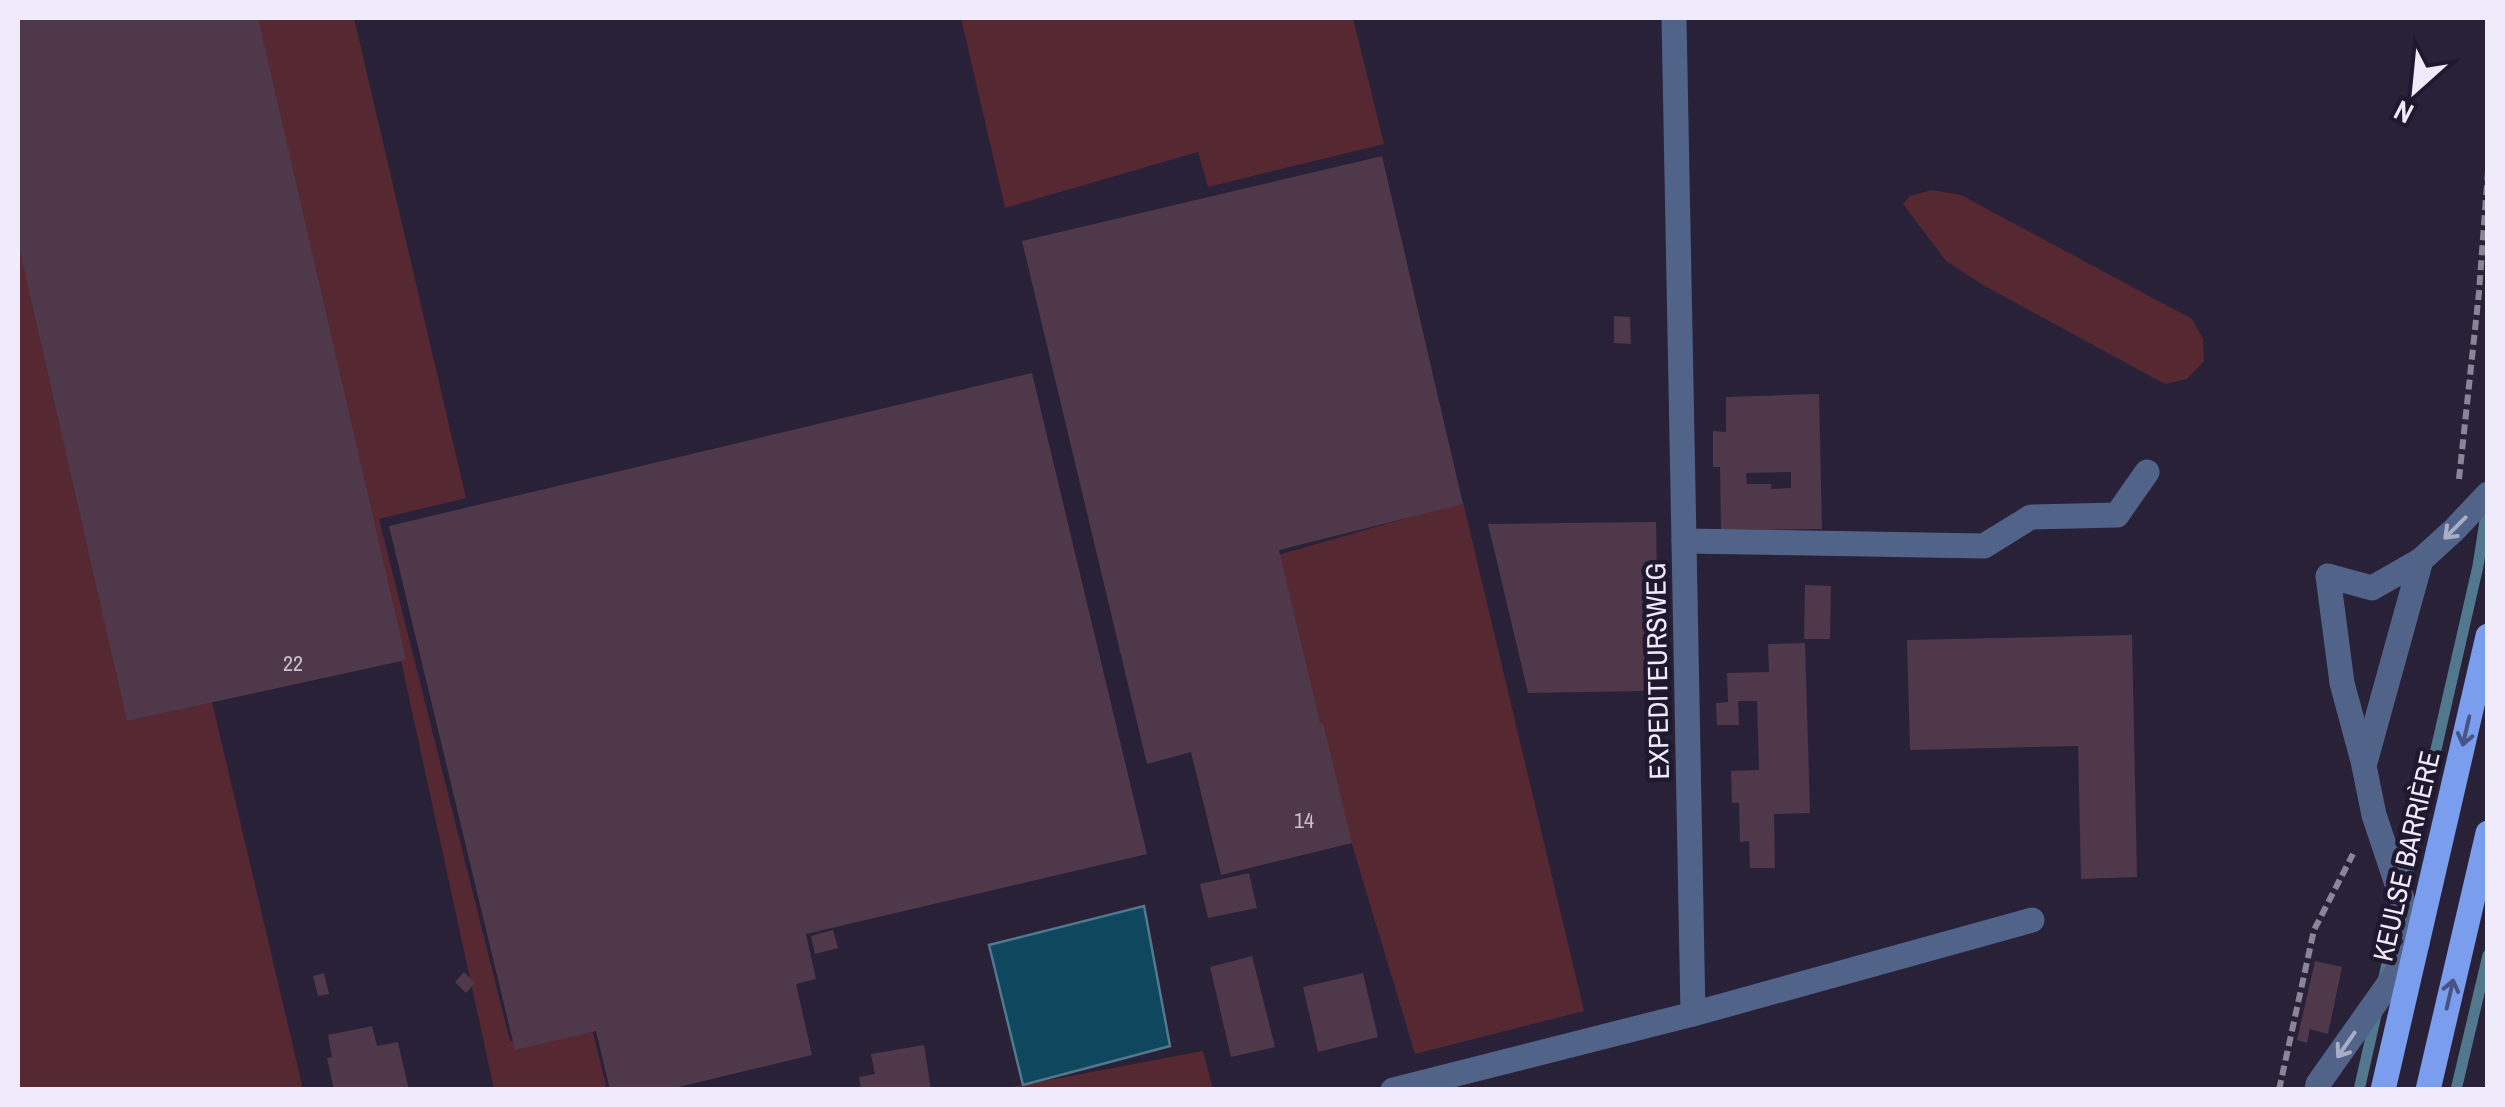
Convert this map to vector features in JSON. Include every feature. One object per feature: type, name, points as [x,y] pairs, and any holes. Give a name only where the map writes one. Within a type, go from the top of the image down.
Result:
[{"type":"main road","name":"KEULSE BARRIÈRE","points":[[2383,1090],[2488,636]]},
{"type":"main road","points":[[2428,1090],[2488,833]]},
{"type":"street","name":"EXPEDITEURSWEG","points":[[1674,18],[1693,1014]]},
{"type":"street","points":[[1684,541],[1984,546],[2031,517],[2116,515],[2146,472]]},
{"type":"street","points":[[2316,1090],[2417,944],[2374,815],[2342,683],[2328,576],[2372,588],[2421,560],[2488,494]]},
{"type":"street","points":[[2364,766],[2421,560]]},
{"type":"street","points":[[1393,1090],[1693,1014],[2032,920]]},
{"type":"shaded area","points":[[251,18],[354,18],[466,498],[379,519],[510,1041],[592,1029],[607,1089],[494,1089],[400,656]]},
{"type":"shaded area","points":[[961,18],[1353,18],[1384,144],[1208,187],[1198,152],[1005,208]]},
{"type":"shaded area","points":[[1932,190],[1961,195],[2192,319],[2203,339],[2204,361],[2187,379],[2165,384],[1983,285],[1946,261],[1903,204],[1910,196]]},
{"type":"shaded area","points":[[18,192],[140,718],[212,702],[303,1089],[18,1089]]},
{"type":"shaded area","points":[[1463,502],[1584,1011],[1415,1054],[1316,725],[1278,555]]},
{"type":"shaded area","points":[[1203,1051],[1213,1089],[1001,1089]]},
{"type":"water","points":[[1144,906],[1170,1046],[1023,1085],[989,945]]},
{"type":"building","points":[[18,18],[258,18],[406,660],[127,721],[18,242]]},
{"type":"building","points":[[1382,156],[1463,504],[1279,550],[1352,843],[1221,875],[1191,752],[1147,764],[1022,241]]},
{"type":"building","points":[[1614,316],[1630,317],[1631,344],[1614,343]]},
{"type":"building","points":[[1032,373],[1147,854],[806,934],[816,979],[796,984],[812,1055],[666,1090],[610,1090],[596,1031],[515,1050],[389,526]]},
{"type":"building","points":[[1819,394],[1822,529],[1721,530],[1720,467],[1713,467],[1713,431],[1726,432],[1726,397]],"holes":[[[1791,472],[1791,488],[1747,484],[1746,473]]]},
{"type":"building","points":[[1656,522],[1659,680],[1644,681],[1644,691],[1528,693],[1488,524]]},
{"type":"building","points":[[1805,585],[1831,586],[1830,639],[1804,639]]},
{"type":"building","points":[[2132,635],[2137,877],[2081,879],[2078,746],[1910,750],[1907,640]]},
{"type":"building","points":[[1805,643],[1810,813],[1774,814],[1775,868],[1750,868],[1749,841],[1740,842],[1739,803],[1732,803],[1731,771],[1759,770],[1757,701],[1738,701],[1739,725],[1717,725],[1716,703],[1728,702],[1727,673],[1769,672],[1768,644]]},
{"type":"building","points":[[1249,873],[1257,908],[1208,918],[1200,884]]},
{"type":"building","points":[[833,930],[838,948],[815,954],[811,936]]},
{"type":"building","points":[[1252,956],[1275,1047],[1231,1057],[1210,967]]},
{"type":"building","points":[[2315,961],[2342,967],[2328,1034],[2310,1029],[2307,1043],[2297,1040]]},
{"type":"building","points":[[464,972],[475,983],[466,993],[455,982]]},
{"type":"building","points":[[324,973],[329,994],[318,996],[313,976]]},
{"type":"building","points":[[1363,973],[1378,1037],[1318,1052],[1303,987]]},
{"type":"building","points":[[372,1026],[377,1046],[398,1042],[409,1090],[334,1090],[327,1058],[332,1057],[328,1035]]},
{"type":"building","points":[[924,1045],[931,1090],[861,1090],[859,1077],[875,1074],[871,1054]]},
{"type":"waterway","points":[[2404,889],[2478,566],[2488,502]]},
{"type":"waterway","points":[[2384,977],[2399,912]]},
{"type":"waterway","points":[[2456,1090],[2488,955]]},
{"type":"waterway","points":[[2359,1090],[2376,1015]]}]
